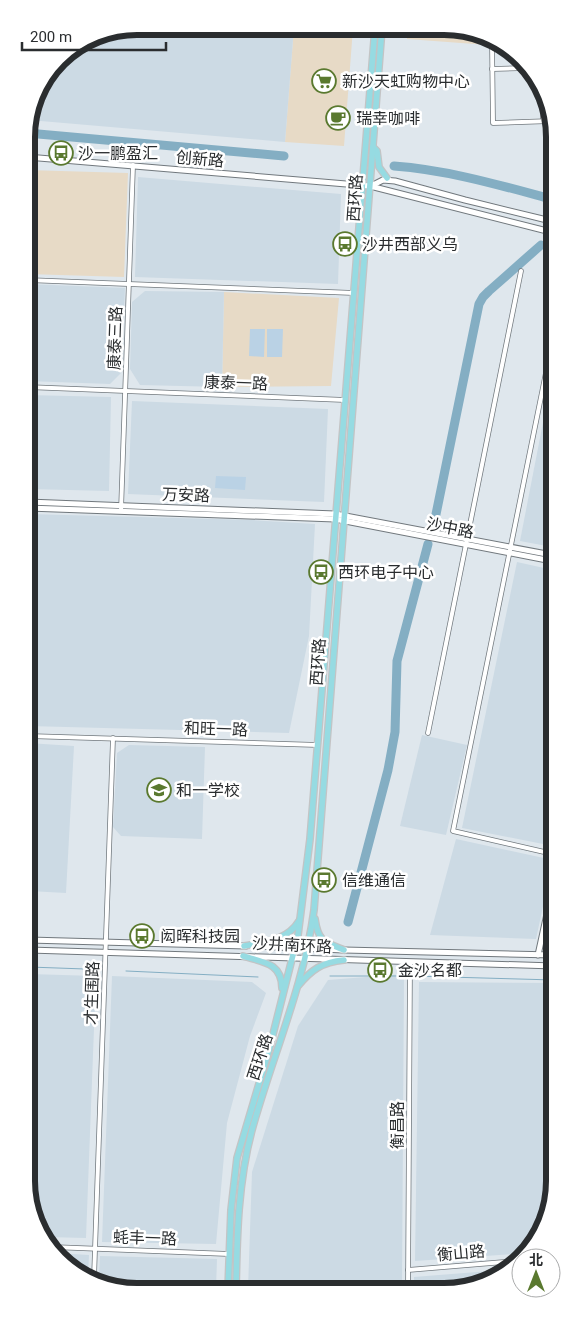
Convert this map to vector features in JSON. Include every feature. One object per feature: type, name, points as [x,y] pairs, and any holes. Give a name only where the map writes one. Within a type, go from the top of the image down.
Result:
[{"type":"main road","name":"西环路","points":[[228,1283],[231,1210],[237,1158],[269,1050],[292,958],[300,919],[310,839],[374,35]]},
{"type":"main road","name":"西环路","points":[[236,1283],[236,1254],[242,1185],[252,1132],[296,988],[307,948],[314,910],[381,35]]},
{"type":"main road","points":[[373,148],[377,151],[379,167],[386,178]]},
{"type":"main road","points":[[314,910],[319,936],[326,943],[344,950]]},
{"type":"main road","points":[[244,946],[282,937],[293,930],[300,919]]},
{"type":"main road","points":[[243,956],[271,965],[278,970],[282,978],[282,998]]},
{"type":"main road","points":[[296,988],[309,972],[318,967],[344,960]]},
{"type":"street","points":[[492,48],[493,123],[543,121],[543,110]]},
{"type":"street","points":[[492,69],[519,68]]},
{"type":"street","name":"创新路","points":[[35,158],[370,186],[546,231]]},
{"type":"street","name":"康泰三路","points":[[121,508],[133,165]]},
{"type":"street","name":"创新路","points":[[370,186],[383,180],[395,180],[465,200],[546,220]]},
{"type":"street","points":[[428,732],[521,271]]},
{"type":"street","points":[[35,280],[354,293]]},
{"type":"street","points":[[546,373],[454,831],[546,852]]},
{"type":"street","name":"康泰一路","points":[[35,387],[345,400]]},
{"type":"street","name":"万安路","points":[[35,502],[343,518]]},
{"type":"street","name":"万安路","points":[[35,508],[121,508]]},
{"type":"street","name":"沙中路","points":[[343,518],[467,541],[546,559]]},
{"type":"street","name":"沙中路","points":[[511,550],[546,554]]},
{"type":"street","name":"和旺一路","points":[[35,736],[318,745]]},
{"type":"street","name":"才生围路","points":[[94,1273],[113,738]]},
{"type":"street","points":[[538,955],[546,918]]},
{"type":"street","name":"沙井南环路","points":[[35,940],[546,956]]},
{"type":"street","name":"沙井南环路","points":[[35,950],[546,966]]},
{"type":"street","name":"衡昌路","points":[[408,1283],[410,962]]},
{"type":"street","name":"蚝丰一路","points":[[60,1247],[236,1254]]},
{"type":"street","name":"衡山路","points":[[408,1270],[506,1262]]},
{"type":"shaded area","points":[[137,35],[293,35],[285,142],[37,121],[43,98],[60,70],[75,56],[104,40]]},
{"type":"shaded area","points":[[293,35],[352,35],[344,146],[285,142]]},
{"type":"shaded area","points":[[407,35],[450,35],[477,40],[487,45],[407,39]]},
{"type":"shaded area","points":[[35,170],[128,173],[124,277],[35,274]]},
{"type":"shaded area","points":[[138,177],[341,194],[338,284],[135,277]]},
{"type":"shaded area","points":[[35,284],[125,288],[121,373],[110,384],[35,381]]},
{"type":"shaded area","points":[[145,291],[224,292],[222,387],[140,385],[130,369],[132,302]]},
{"type":"shaded area","points":[[224,292],[339,298],[331,386],[222,387]]},
{"type":"shaded area","points":[[250,329],[265,329],[264,357],[249,356]]},
{"type":"shaded area","points":[[267,329],[283,329],[282,357],[267,357]]},
{"type":"shaded area","points":[[35,395],[111,397],[109,491],[35,489]]},
{"type":"shaded area","points":[[132,401],[328,409],[324,502],[128,494]]},
{"type":"shaded area","points":[[546,407],[546,546],[520,541]]},
{"type":"shaded area","points":[[216,476],[246,477],[245,490],[215,488]]},
{"type":"shaded area","points":[[35,514],[251,520],[315,524],[309,636],[289,733],[35,726]]},
{"type":"shaded area","points":[[517,562],[546,568],[546,845],[462,828]]},
{"type":"shaded area","points":[[422,735],[467,745],[446,835],[400,826]]},
{"type":"shaded area","points":[[35,743],[74,746],[66,893],[35,891]]},
{"type":"shaded area","name":"和一学校","points":[[129,745],[205,747],[202,839],[121,836],[113,827],[117,753]]},
{"type":"shaded area","points":[[456,839],[546,858],[546,893],[536,939],[430,935]]},
{"type":"shaded area","points":[[35,974],[96,976],[86,1238],[52,1237],[38,1207],[35,1181]]},
{"type":"shaded area","points":[[404,974],[402,1283],[248,1283],[252,1172],[298,1026],[328,980]]},
{"type":"shaded area","points":[[112,976],[252,982],[266,993],[250,1036],[227,1123],[216,1244],[102,1242]]},
{"type":"shaded area","points":[[419,982],[546,983],[546,1187],[541,1214],[529,1238],[520,1248],[511,1248],[511,1254],[415,1261]]},
{"type":"shaded area","points":[[66,1254],[89,1255],[88,1270],[80,1266]]},
{"type":"shaded area","points":[[100,1256],[217,1259],[216,1283],[137,1283],[117,1281],[99,1276]]},
{"type":"shaded area","points":[[491,1271],[470,1280],[457,1282],[414,1283],[414,1277]]},
{"type":"waterway","points":[[35,134],[284,156]]},
{"type":"waterway","points":[[394,166],[434,171],[493,183],[546,198]]},
{"type":"waterway","points":[[434,524],[479,304],[489,291],[541,245]]},
{"type":"waterway","points":[[348,922],[388,770],[395,732],[397,661],[428,544]]},
{"type":"waterway","points":[[35,967],[85,969]]},
{"type":"waterway","points":[[126,971],[258,977]]},
{"type":"waterway","points":[[330,976],[408,976]]},
{"type":"waterway","points":[[412,976],[546,980]]},
{"type":"place","name":"新沙天虹购物中心","points":[[324,81]]},
{"type":"place","name":"瑞幸咖啡","points":[[338,118]]},
{"type":"place","name":"沙一鹏盈汇","points":[[61,153]]},
{"type":"place","name":"沙井西部义乌","points":[[345,244]]},
{"type":"place","name":"西环电子中心","points":[[321,572]]},
{"type":"place","name":"和一学校","points":[[159,790]]},
{"type":"place","name":"信维通信","points":[[324,880]]},
{"type":"place","name":"闳晖科技园","points":[[142,936]]},
{"type":"place","name":"金沙名都","points":[[380,970]]}]
